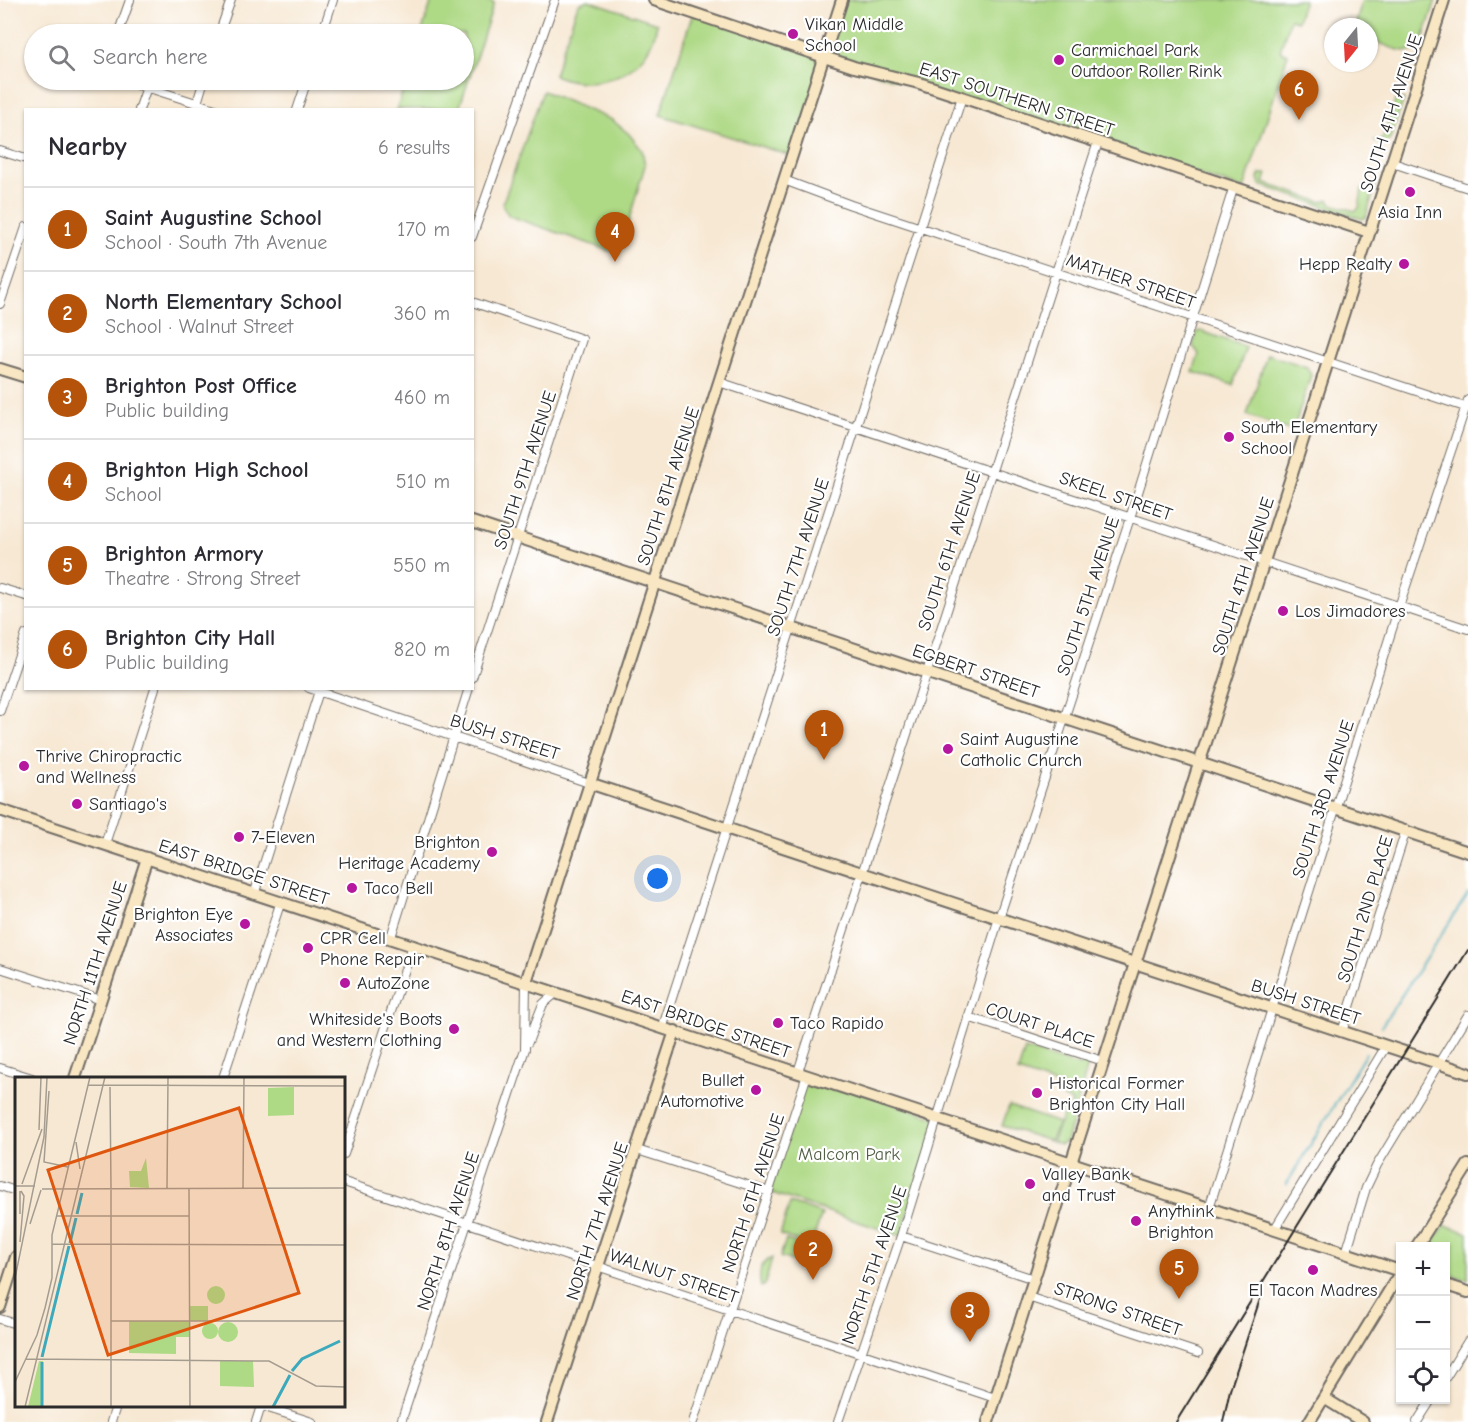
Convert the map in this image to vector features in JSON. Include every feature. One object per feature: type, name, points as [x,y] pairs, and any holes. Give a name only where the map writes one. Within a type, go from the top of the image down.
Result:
[{"type":"street","points":[[122,24],[130,0]]},
{"type":"street","points":[[223,24],[231,0]]},
{"type":"street","points":[[325,24],[333,0]]},
{"type":"street","points":[[474,231],[555,0]]},
{"type":"street","name":"EAST SOUTHERN STREET","points":[[654,0],[824,57],[962,97],[1370,232]]},
{"type":"street","name":"SOUTH 8TH AVENUE","points":[[526,982],[842,0]]},
{"type":"street","name":"SOUTH 4TH AVENUE","points":[[988,1422],[1444,0]]},
{"type":"street","points":[[140,108],[146,90]]},
{"type":"street","points":[[156,90],[212,108]]},
{"type":"street","points":[[197,103],[201,90]]},
{"type":"street","points":[[298,108],[304,90]]},
{"type":"street","name":"SOUTH 7TH AVENUE","points":[[663,1026],[962,97]]},
{"type":"street","name":"SOUTH 6TH AVENUE","points":[[802,1073],[990,470],[1098,142]]},
{"type":"street","points":[[0,151],[24,158]]},
{"type":"street","points":[[1393,163],[1468,188]]},
{"type":"street","name":"MATHER STREET","points":[[784,180],[1193,318],[1467,405]]},
{"type":"street","name":"SOUTH 5TH AVENUE","points":[[937,1118],[1234,186]]},
{"type":"street","points":[[0,304],[24,233]]},
{"type":"street","name":"SOUTH 9TH AVENUE","points":[[474,303],[582,339],[474,672]]},
{"type":"street","points":[[0,369],[24,376]]},
{"type":"street","name":"SKEEL STREET","points":[[719,382],[1468,629]]},
{"type":"street","name":"SOUTH 3RD AVENUE","points":[[1209,1208],[1399,607],[1467,405]]},
{"type":"street","name":"EGBERT STREET","points":[[474,523],[1468,852]]},
{"type":"street","points":[[0,588],[24,595]]},
{"type":"street","points":[[0,711],[24,640]]},
{"type":"street","points":[[105,844],[154,690]]},
{"type":"street","points":[[255,892],[320,690]]},
{"type":"street","name":"BUSH STREET","points":[[320,690],[589,783],[1468,1073]]},
{"type":"street","points":[[391,937],[468,690]]},
{"type":"street","name":"EAST BRIDGE STREET","points":[[0,810],[663,1026],[1396,1270]]},
{"type":"street","name":"SOUTH 2ND PLACE","points":[[1342,1032],[1406,830]]},
{"type":"street","name":"NORTH 11TH AVENUE","points":[[75,1077],[147,858]]},
{"type":"street","points":[[223,1077],[281,901]]},
{"type":"street","points":[[345,1151],[413,945]]},
{"type":"street","points":[[0,968],[101,1000]]},
{"type":"street","name":"NORTH 8TH AVENUE","points":[[525,1049],[526,982]]},
{"type":"street","name":"NORTH 8TH AVENUE","points":[[401,1422],[525,1049],[543,1004],[557,992]]},
{"type":"street","points":[[1346,1253],[1369,1181],[1468,1015]]},
{"type":"street","name":"COURT PLACE","points":[[968,1017],[1103,1061]]},
{"type":"street","name":"NORTH 7TH AVENUE","points":[[547,1422],[638,1150],[675,1030]]},
{"type":"street","points":[[1274,1230],[1386,1046]]},
{"type":"street","points":[[0,1068],[29,1077]]},
{"type":"street","name":"NORTH 6TH AVENUE","points":[[693,1422],[769,1192],[802,1073]]},
{"type":"street","name":"NORTH 5TH AVENUE","points":[[838,1422],[901,1236],[937,1118]]},
{"type":"street","points":[[638,1150],[769,1192]]},
{"type":"street","points":[[1420,1242],[1468,1165]]},
{"type":"street","name":"WALNUT STREET","points":[[345,1182],[995,1398]]},
{"type":"street","points":[[0,1186],[15,1191]]},
{"type":"street","name":"STRONG STREET","points":[[901,1236],[1034,1279]]},
{"type":"street","points":[[0,1307],[2,1291],[15,1259]]},
{"type":"street","points":[[1309,1422],[1396,1280]]},
{"type":"street","points":[[1450,1286],[1468,1292]]},
{"type":"street","name":"STRONG STREET","points":[[1028,1297],[1198,1353]]},
{"type":"street","points":[[0,1319],[15,1324]]},
{"type":"street","points":[[1450,1370],[1468,1341]]},
{"type":"street","points":[[1324,1398],[1363,1422]]},
{"type":"street","points":[[1418,1422],[1429,1404]]},
{"type":"street","points":[[111,1422],[116,1407]]},
{"type":"street","points":[[256,1422],[262,1407]]},
{"type":"street","points":[[265,1407],[312,1422]]},
{"type":"green space","points":[[432,0],[485,0],[494,3],[474,64],[474,24],[424,24]]},
{"type":"green space","points":[[588,0],[657,23],[653,40],[644,55],[619,75],[587,82],[554,75],[578,4]]},
{"type":"green space","points":[[842,0],[1304,0],[1297,21],[1290,19],[1280,51],[1288,54],[1244,189],[824,57]]},
{"type":"green space","points":[[1362,0],[1436,0],[1420,48],[1414,50],[1394,49],[1378,42],[1378,18],[1357,18]]},
{"type":"green space","points":[[693,13],[824,57],[792,156],[660,115]]},
{"type":"green space","points":[[403,90],[465,90],[459,108],[397,108]]},
{"type":"green space","points":[[543,91],[612,120],[629,134],[642,150],[645,165],[619,254],[509,216],[502,205]]},
{"type":"green space","points":[[1398,95],[1398,99],[1404,99],[1390,140],[1383,144],[1374,141],[1381,141]]},
{"type":"green space","points":[[1260,174],[1267,174],[1264,183],[1322,202],[1329,199],[1331,204],[1355,211],[1359,208],[1362,189],[1376,184],[1366,217],[1362,219],[1260,185],[1258,178]]},
{"type":"green space","points":[[1201,331],[1246,347],[1233,385],[1193,372],[1199,354],[1193,346],[1197,332]]},
{"type":"green space","points":[[1267,354],[1307,367],[1311,375],[1293,431],[1247,415]]},
{"type":"green space","points":[[1025,1049],[1079,1066],[1084,1063],[1088,1065],[1075,1113],[1070,1109],[1072,1102],[1063,1097],[1065,1088],[1018,1072]]},
{"type":"green space","name":"Malcom Park","points":[[807,1075],[937,1118],[901,1236],[769,1192]]},
{"type":"green space","points":[[1009,1106],[1059,1123],[1050,1141],[1002,1126]]},
{"type":"green space","points":[[1067,1110],[1074,1115],[1066,1142],[1060,1145],[1052,1142]]},
{"type":"green space","points":[[790,1203],[822,1214],[811,1245],[780,1235]]},
{"type":"green space","points":[[1445,1225],[1468,1233],[1468,1280],[1450,1274],[1450,1242],[1433,1242]]},
{"type":"green space","points":[[786,1240],[807,1247],[806,1251],[809,1252],[805,1265],[780,1257]]},
{"type":"green space","points":[[772,1258],[765,1285],[761,1287],[760,1270],[764,1263]]},
{"type":"waterway","points":[[1381,1027],[1468,894]]},
{"type":"waterway","points":[[1286,1185],[1366,1053]]},
{"type":"railway","points":[[1176,1422],[1468,950]]},
{"type":"railway","points":[[1223,1422],[1230,1390],[1261,1296]]},
{"type":"place","name":"Vikan Middle School","points":[[793,34]]},
{"type":"place","name":"Carmichael Park Outdoor Roller Rink","points":[[1059,60]]},
{"type":"place","name":"Brighton City Hall","points":[[1299,120]]},
{"type":"place","name":"Asia Inn","points":[[1410,192]]},
{"type":"place","name":"Brighton High School","points":[[615,262]]},
{"type":"place","name":"Hepp Realty","points":[[1404,264]]},
{"type":"place","name":"South Elementary School","points":[[1229,437]]},
{"type":"place","name":"Los Jimadores","points":[[1283,611]]},
{"type":"place","name":"Saint Augustine Catholic Church","points":[[948,749]]},
{"type":"place","name":"Saint Augustine School","points":[[824,760]]},
{"type":"place","name":"Thrive Chiropractic and Wellness","points":[[24,766]]},
{"type":"place","name":"Santiago's","points":[[77,804]]},
{"type":"place","name":"7-Eleven","points":[[239,837]]},
{"type":"place","name":"Brighton Heritage Academy","points":[[492,852]]},
{"type":"place","name":"Taco Bell","points":[[352,888]]},
{"type":"place","name":"Brighton Eye Associates","points":[[245,924]]},
{"type":"place","name":"CPR Cell Phone Repair","points":[[308,948]]},
{"type":"place","name":"AutoZone","points":[[345,983]]},
{"type":"place","name":"Taco Rapido","points":[[778,1023]]},
{"type":"place","name":"Whiteside's Boots and Western Clothing","points":[[454,1029]]},
{"type":"place","name":"Bullet Automotive","points":[[756,1090]]},
{"type":"place","name":"Historical Former Brighton City Hall","points":[[1037,1093]]},
{"type":"place","name":"Valley Bank and Trust","points":[[1030,1184]]},
{"type":"place","name":"Anythink Brighton","points":[[1136,1221]]},
{"type":"place","name":"El Tacon Madres","points":[[1313,1270]]},
{"type":"place","name":"North Elementary School","points":[[813,1280]]},
{"type":"place","name":"Brighton Armory","points":[[1179,1299]]},
{"type":"place","name":"Brighton Post Office","points":[[970,1342]]}]
